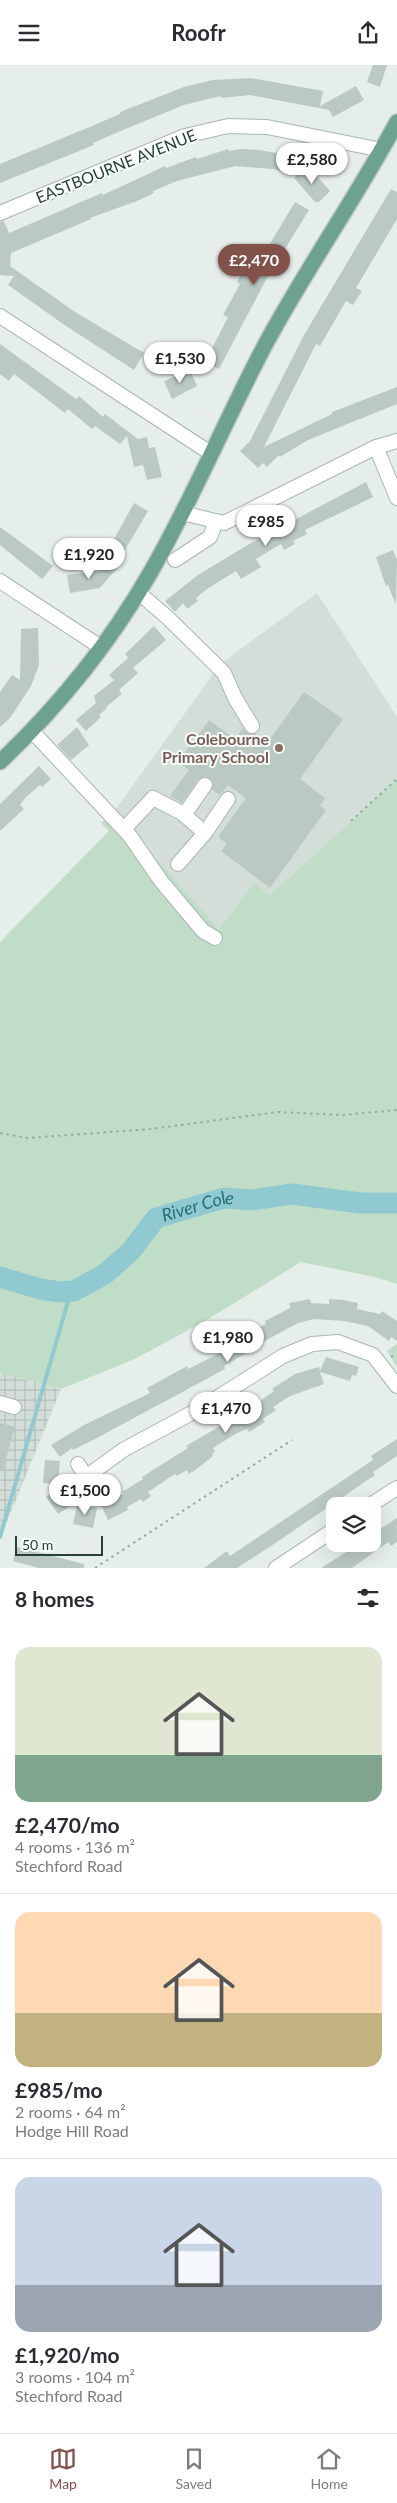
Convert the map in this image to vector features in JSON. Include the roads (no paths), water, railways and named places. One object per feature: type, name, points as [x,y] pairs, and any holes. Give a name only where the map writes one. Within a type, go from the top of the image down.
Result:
[{"type":"main road","points":[[0,762],[31,730],[102,648],[138,592],[182,513],[265,345],[397,122]]},
{"type":"street","name":"EASTBOURNE AVENUE","points":[[0,213],[185,136],[228,126],[267,127],[382,150]]},
{"type":"street","points":[[0,316],[212,454]]},
{"type":"street","points":[[182,513],[224,523],[376,447],[397,441]]},
{"type":"street","points":[[376,447],[397,498]]},
{"type":"street","points":[[175,560],[210,537],[216,521]]},
{"type":"street","points":[[0,581],[102,648]]},
{"type":"street","points":[[138,592],[168,618],[224,673],[235,698],[252,726]]},
{"type":"street","points":[[31,730],[124,829],[203,931],[215,938]]},
{"type":"street","points":[[184,815],[205,785]]},
{"type":"street","points":[[124,829],[152,798],[184,815],[205,833]]},
{"type":"street","points":[[178,865],[205,833],[228,799]]},
{"type":"street","points":[[86,1477],[123,1450],[200,1408],[284,1356],[312,1344],[338,1342],[373,1355],[397,1386]]},
{"type":"street","points":[[0,1403],[14,1407]]},
{"type":"street","points":[[78,1464],[95,1490]]},
{"type":"street","points":[[381,1498],[397,1488]]},
{"type":"street","points":[[276,1568],[326,1535]]},
{"type":"waterway","name":"River Cole","points":[[0,1277],[40,1289],[60,1292],[74,1291],[105,1274],[131,1251],[156,1218],[224,1198],[252,1200],[292,1194],[360,1203],[397,1203]]},
{"type":"waterway","points":[[0,1537],[71,1291]]},
{"type":"place","name":"Colebourne Primary School","points":[[279,748]]}]
